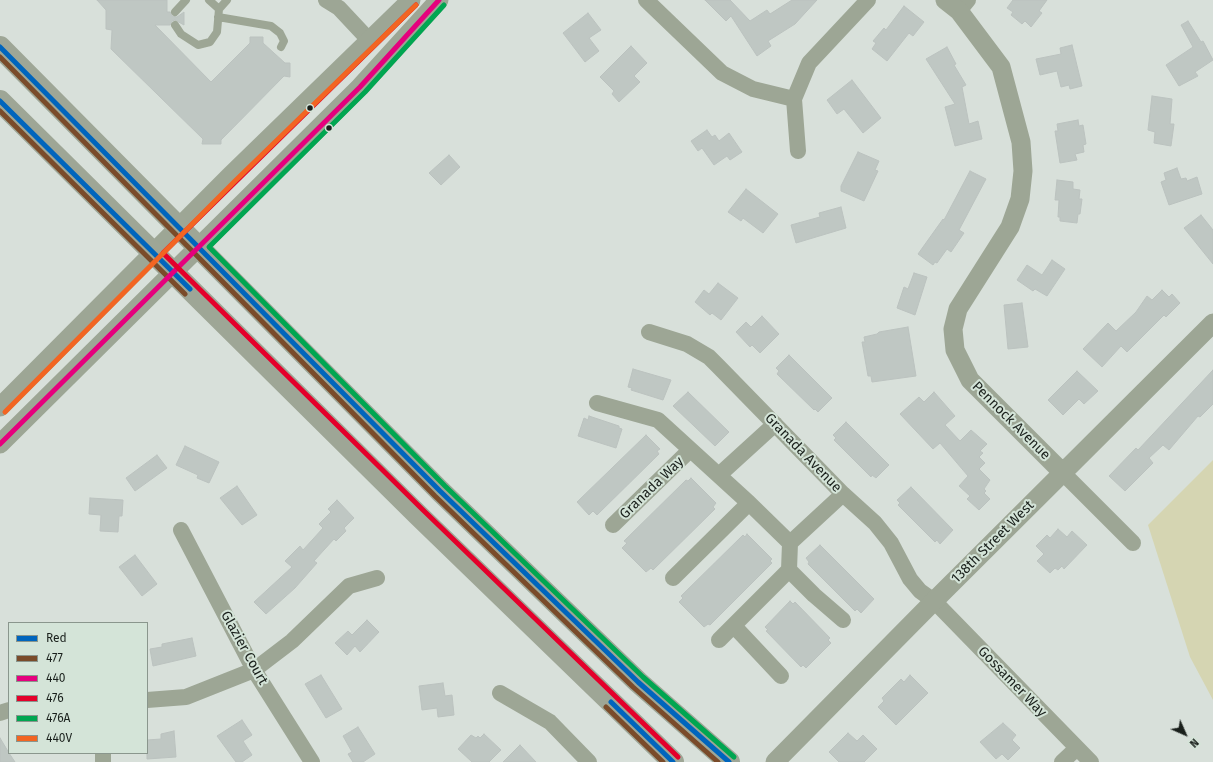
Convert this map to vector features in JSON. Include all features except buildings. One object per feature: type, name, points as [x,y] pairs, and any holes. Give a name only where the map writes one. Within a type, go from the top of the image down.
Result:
[{"type":"highway","points":[[0,48],[440,491],[638,682],[729,762]]},
{"type":"highway","points":[[0,101],[424,520],[673,762]]},
{"type":"street","points":[[326,0],[339,8],[369,40]]},
{"type":"street","points":[[0,407],[179,227],[411,0]]},
{"type":"street","points":[[0,444],[360,86],[439,0]]},
{"type":"street","points":[[646,0],[722,73],[753,89],[794,99]]},
{"type":"street","points":[[798,152],[794,99],[809,63],[868,0]]},
{"type":"street","name":"Pennock Avenue","points":[[958,4],[1001,67],[1021,142],[1023,171],[1020,199],[1010,227],[958,309],[953,329],[955,350],[970,380],[1063,473]]},
{"type":"street","name":"138th Street West","points":[[775,762],[1213,323]]},
{"type":"street","name":"Granada Avenue","points":[[649,332],[687,344],[708,357],[843,494],[884,532],[910,579],[920,591],[934,601]]},
{"type":"street","name":"Granada Way","points":[[597,404],[658,420],[750,503],[790,544]]},
{"type":"street","points":[[719,475],[775,424]]},
{"type":"street","name":"Granada Way","points":[[613,525],[690,450]]},
{"type":"street","points":[[1063,473],[1133,543]]},
{"type":"street","points":[[719,640],[789,570],[790,544],[843,494]]},
{"type":"street","points":[[672,578],[750,503]]},
{"type":"street","name":"Glazier Court","points":[[181,530],[254,670],[312,762]]},
{"type":"street","points":[[789,570],[814,595],[843,620]]},
{"type":"street","points":[[148,700],[186,697],[254,670],[292,642],[349,586],[377,578]]},
{"type":"street","name":"Gossamer Way","points":[[934,601],[1091,762]]},
{"type":"street","points":[[734,626],[781,676]]},
{"type":"street","points":[[500,693],[550,722],[589,762]]},
{"type":"street","points":[[1062,762],[1077,748]]},
{"type":"lane","points":[[175,12],[186,0]]},
{"type":"lane","points":[[209,0],[219,13],[271,26],[280,33],[284,41],[281,47]]},
{"type":"lane","points":[[176,25],[181,34],[198,45],[210,42],[217,32],[219,13],[227,0]]},
{"type":"green space","points":[[1213,460],[1213,700],[1190,657],[1148,525]]},
{"type":"transit line","name":"440","points":[[0,444],[360,87],[439,0]]},
{"type":"transit line","name":"476","points":[[416,5],[163,253],[423,510],[678,757]]},
{"type":"transit line","name":"440V","points":[[5,412],[235,181],[416,5]]},
{"type":"transit line","name":"476A","points":[[444,5],[365,92],[209,247],[445,486],[643,677],[734,757]]},
{"type":"transit line","name":"Red","points":[[0,47],[440,491],[638,682],[729,762]]},
{"type":"transit line","name":"477","points":[[0,57],[435,496],[633,687],[718,762]]},
{"type":"transit line","name":"Red","points":[[0,101],[190,289]]},
{"type":"transit line","name":"477","points":[[0,111],[185,294]]},
{"type":"transit line","name":"Red","points":[[611,702],[673,762]]},
{"type":"transit line","name":"477","points":[[606,707],[663,762]]}]
